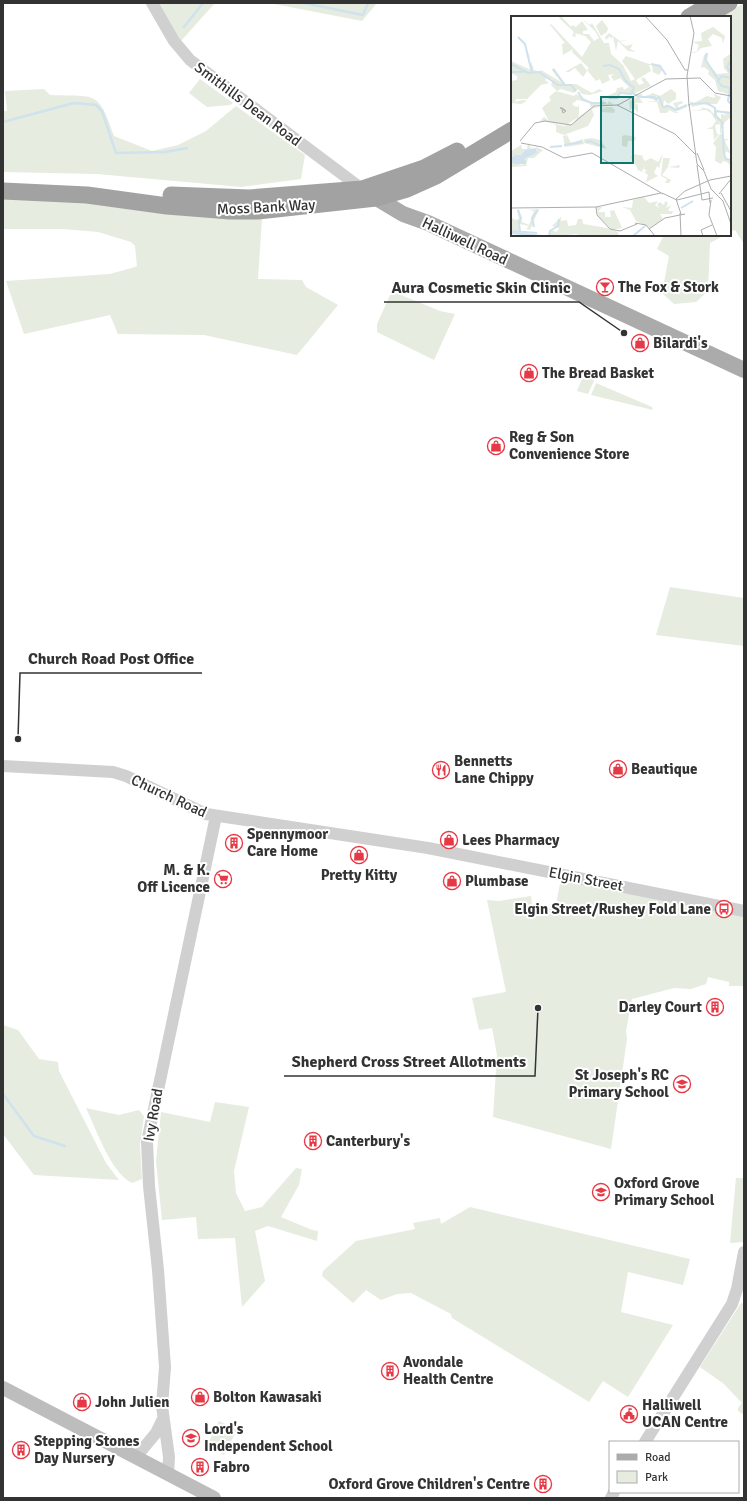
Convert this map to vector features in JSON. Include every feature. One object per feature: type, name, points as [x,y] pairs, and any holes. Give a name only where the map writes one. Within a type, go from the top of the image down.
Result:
[{"type":"highway","points":[[691,16],[713,3]]},
{"type":"highway","points":[[707,16],[729,3]]},
{"type":"highway","name":"Moss Bank Way","points":[[3,183],[72,185],[220,198],[290,195],[362,189],[424,168],[511,120]]},
{"type":"highway","name":"Moss Bank Way","points":[[3,191],[86,195],[168,206],[230,211],[279,209],[376,198],[392,194],[436,176],[511,131]]},
{"type":"main road","points":[[362,189],[392,194],[406,202],[410,208],[428,223]]},
{"type":"main road","name":"Halliwell Road","points":[[362,189],[403,214],[428,223],[744,370]]},
{"type":"main road","points":[[3,1388],[214,1498]]},
{"type":"street","name":"Smithills Dean Road","points":[[152,3],[174,41],[190,60],[362,189]]},
{"type":"street","name":"Church Road","points":[[3,766],[113,772],[126,776],[201,813],[428,848]]},
{"type":"street","name":"Ivy Road","points":[[168,1474],[169,1457],[163,1419],[162,1401],[165,1367],[158,1270],[149,1186],[147,1142],[163,1062],[189,950],[216,816]]},
{"type":"street","name":"Elgin Street","points":[[428,848],[744,911]]},
{"type":"street","points":[[647,1441],[732,1304],[737,1289],[744,1252]]},
{"type":"street","points":[[136,1457],[156,1433],[163,1419]]},
{"type":"green space","points":[[157,3],[215,3],[181,41]]},
{"type":"green space","points":[[269,3],[377,3],[362,21]]},
{"type":"green space","points":[[744,3],[744,244],[735,230],[731,232],[731,16],[722,16]]},
{"type":"green space","points":[[200,79],[233,103],[230,105],[207,107],[189,93]]},
{"type":"green space","points":[[44,89],[50,95],[86,96],[93,99],[99,103],[104,110],[114,136],[152,151],[178,145],[206,131],[236,106],[305,155],[301,179],[241,187],[97,174],[3,172],[3,111],[7,111],[5,91]]},
{"type":"green space","points":[[3,197],[63,198],[262,219],[258,279],[302,280],[306,287],[338,305],[297,355],[204,335],[118,334],[110,315],[24,334],[6,281],[110,274],[137,266],[135,246],[131,242],[98,232],[62,229],[3,229]]},
{"type":"green space","points":[[664,236],[723,236],[710,243],[708,291],[696,302],[674,304],[662,293],[669,256],[657,249]]},
{"type":"green space","points":[[391,293],[396,293],[440,311],[455,314],[434,360],[377,332],[377,324]]},
{"type":"green space","points":[[589,368],[594,381],[588,394],[577,391],[586,369]]},
{"type":"green space","points":[[596,383],[652,407],[653,410],[591,395]]},
{"type":"green space","points":[[670,587],[744,598],[744,646],[656,635]]},
{"type":"green space","points":[[561,878],[744,913],[744,986],[729,986],[729,982],[708,977],[706,984],[691,989],[674,988],[632,999],[626,1031],[627,1039],[611,1149],[493,1117],[497,1055],[492,1028],[479,1030],[472,998],[506,992],[487,900],[499,901],[531,896],[532,904],[555,910]]},
{"type":"green space","points":[[3,1025],[18,1030],[39,1059],[58,1062],[59,1071],[106,1163],[119,1180],[34,1175],[3,1134]]},
{"type":"green space","points":[[215,1102],[249,1107],[234,1171],[236,1193],[245,1211],[262,1207],[296,1168],[302,1169],[299,1185],[281,1217],[318,1231],[317,1241],[268,1226],[255,1231],[265,1281],[242,1307],[235,1238],[198,1239],[196,1217],[162,1220],[156,1161],[161,1112],[210,1122]]},
{"type":"green space","points":[[86,1108],[119,1115],[139,1110],[144,1116],[140,1145],[142,1179],[132,1183],[124,1178],[117,1170],[99,1138]]},
{"type":"green space","points":[[736,1178],[744,1178],[744,1242],[730,1243]]},
{"type":"green space","points":[[470,1207],[690,1259],[683,1285],[628,1272],[621,1312],[673,1325],[628,1397],[603,1381],[589,1402],[452,1318],[451,1314],[411,1293],[397,1294],[381,1300],[366,1290],[353,1303],[322,1276],[323,1271],[356,1241],[415,1229],[413,1223],[440,1218],[441,1224]]},
{"type":"green space","points":[[741,1303],[744,1304],[744,1415],[738,1411],[738,1408],[742,1403],[724,1384],[700,1367]]},
{"type":"green space","points":[[219,1421],[237,1430],[224,1455],[207,1446]]},
{"type":"waterway","points":[[184,27],[203,3]]},
{"type":"waterway","points":[[304,3],[363,15],[368,3]]},
{"type":"waterway","points":[[3,122],[74,103],[96,105],[102,111],[116,153],[165,152],[187,148]]},
{"type":"waterway","points":[[3,1094],[34,1136],[65,1146]]},
{"type":"place","name":"The Fox & Stork","points":[[605,287]]},
{"type":"place","name":"Aura Cosmetic Skin Clinic","points":[[624,333]]},
{"type":"place","name":"Bilardi's","points":[[640,343]]},
{"type":"place","name":"The Bread Basket","points":[[529,373]]},
{"type":"place","name":"Reg & Son Convenience Store","points":[[496,446]]},
{"type":"place","name":"Church Road Post Office","points":[[18,739]]},
{"type":"place","name":"Beautique","points":[[618,769]]},
{"type":"place","name":"Bennetts Lane Chippy","points":[[441,770]]},
{"type":"place","name":"Lees Pharmacy","points":[[449,840]]},
{"type":"place","name":"Spennymoor Care Home","points":[[234,843]]},
{"type":"place","name":"Pretty Kitty","points":[[359,855]]},
{"type":"place","name":"M. & K. Off Licence","points":[[223,879]]},
{"type":"place","name":"Plumbase","points":[[452,881]]},
{"type":"place","name":"Elgin Street/Rushey Fold Lane","points":[[724,909]]},
{"type":"place","name":"Darley Court","points":[[715,1007]]},
{"type":"place","name":"Shepherd Cross Street Allotments","points":[[538,1008]]},
{"type":"place","name":"St Joseph's RC Primary School","points":[[682,1084]]},
{"type":"place","name":"Canterbury's","points":[[313,1141]]},
{"type":"place","name":"Oxford Grove Primary School","points":[[601,1192]]},
{"type":"place","name":"Avondale Health Centre","points":[[390,1371]]},
{"type":"place","name":"Bolton Kawasaki","points":[[200,1397]]},
{"type":"place","name":"John Julien","points":[[82,1402]]},
{"type":"place","name":"Halliwell UCAN Centre","points":[[629,1414]]},
{"type":"place","name":"Lord's Independent School","points":[[191,1438]]},
{"type":"place","name":"Stepping Stones Day Nursery","points":[[21,1450]]},
{"type":"place","name":"Fabro","points":[[200,1467]]},
{"type":"place","name":"Oxford Grove Children's Centre","points":[[543,1484]]}]
